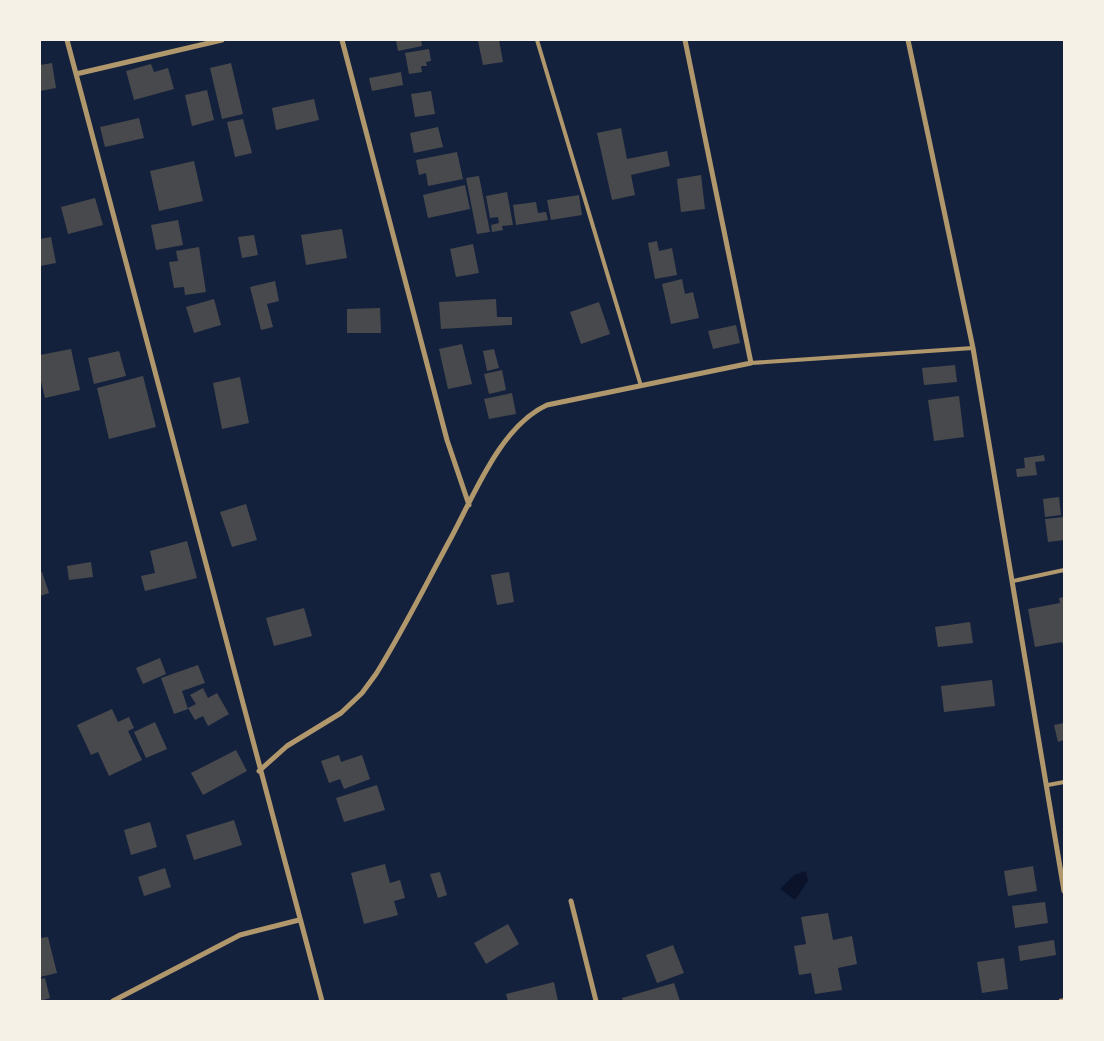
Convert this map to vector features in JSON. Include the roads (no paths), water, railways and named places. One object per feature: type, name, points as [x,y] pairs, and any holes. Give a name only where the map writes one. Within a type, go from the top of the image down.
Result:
[{"type":"street","points":[[66,40],[298,920],[322,1001]]},
{"type":"street","points":[[76,74],[222,40]]},
{"type":"street","points":[[342,40],[447,440],[469,505]]},
{"type":"street","points":[[259,771],[287,746],[341,714],[362,693],[390,652],[493,459],[519,426],[534,411],[547,405],[751,363],[685,40]]},
{"type":"street","points":[[908,40],[973,348],[1048,785],[1064,890]]},
{"type":"street","points":[[571,901],[596,1001]]},
{"type":"street","points":[[113,1001],[240,936],[298,920]]},
{"type":"lane","points":[[537,40],[641,386]]},
{"type":"lane","points":[[751,363],[973,348]]},
{"type":"lane","points":[[1013,580],[1064,570]]},
{"type":"lane","points":[[1048,785],[1064,782]]},
{"type":"water","points":[[806,871],[808,881],[795,900],[780,889],[794,875]]}]
